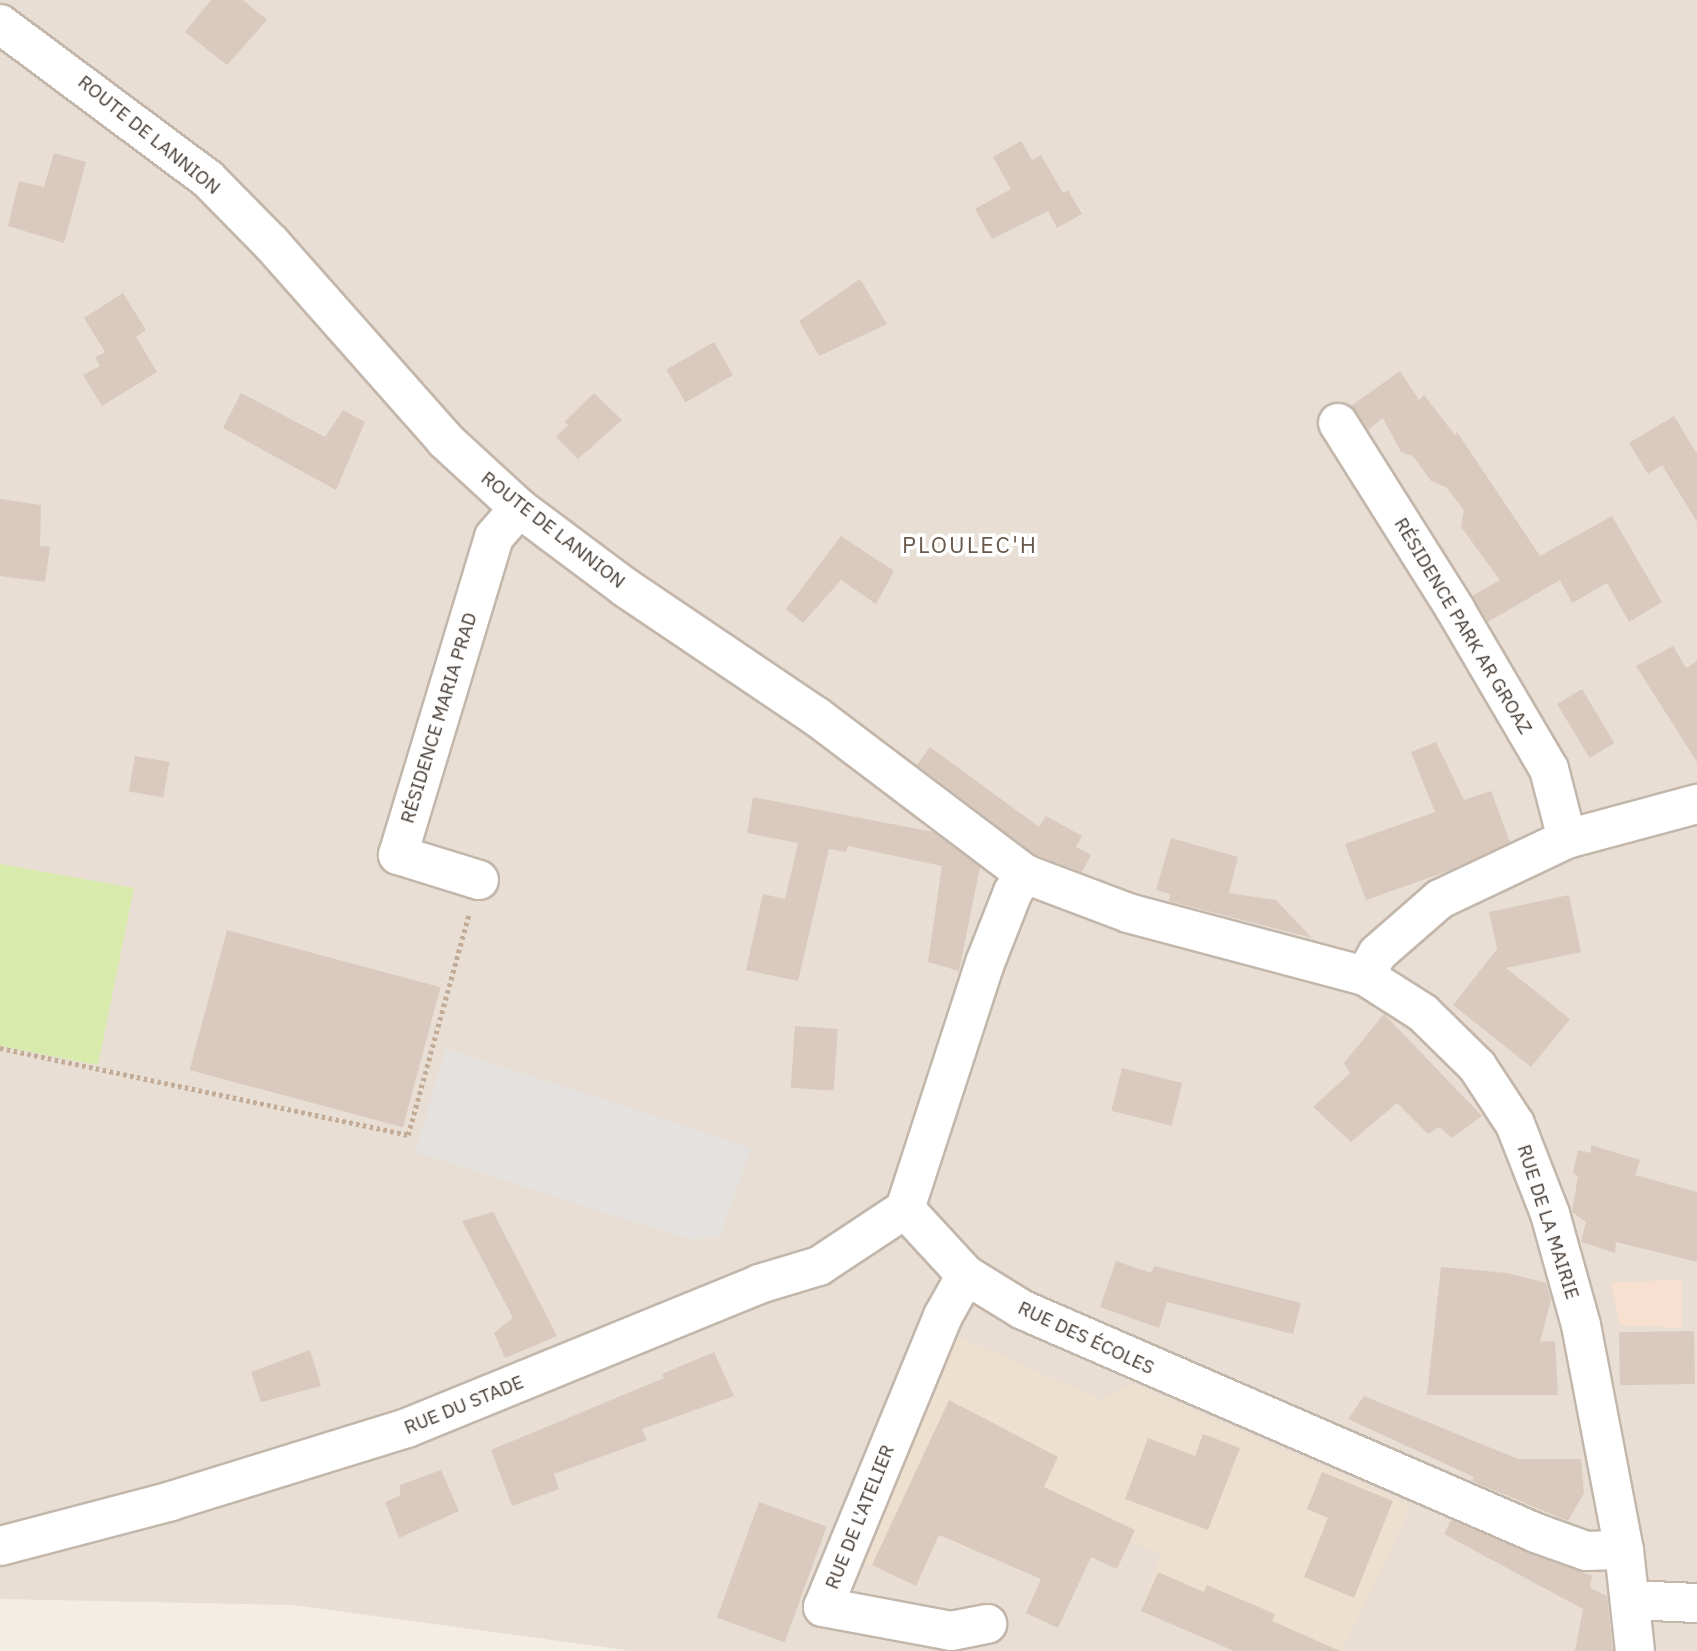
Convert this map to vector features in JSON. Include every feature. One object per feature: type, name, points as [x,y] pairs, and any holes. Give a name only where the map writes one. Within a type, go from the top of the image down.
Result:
[{"type":"street","name":"ROUTE DE LANNION","points":[[0,24],[208,179],[271,243],[445,440],[519,508],[626,588],[816,716],[1025,874]]},
{"type":"street","name":"RÉSIDENCE PARK AR GROAZ","points":[[1338,423],[1455,609],[1549,769],[1566,839]]},
{"type":"street","name":"RÉSIDENCE MARIA PRAD","points":[[479,880],[398,855],[494,537],[519,508]]},
{"type":"street","points":[[1366,975],[1378,953],[1440,899],[1566,839],[1697,804]]},
{"type":"street","points":[[905,1209],[985,962],[1013,892],[1025,874]]},
{"type":"street","name":"RUE DE LA MAIRIE","points":[[1025,874],[1128,913],[1366,975],[1423,1013],[1468,1057],[1515,1124],[1550,1214],[1581,1325],[1624,1550],[1635,1651]]},
{"type":"street","name":"RUE DES ÉCOLES","points":[[905,1209],[966,1275],[1023,1310],[1398,1477],[1586,1551],[1624,1550]]},
{"type":"street","name":"RUE DU STADE","points":[[0,1546],[171,1501],[407,1428],[759,1284],[819,1266],[905,1209]]},
{"type":"street","name":"RUE DE L'ATELIER","points":[[966,1275],[943,1316],[823,1607],[951,1631],[987,1624]]},
{"type":"street","points":[[1630,1600],[1697,1602]]},
{"type":"path","points":[[0,1048],[408,1135],[479,880]]},
{"type":"shaded area","points":[[0,0],[1697,0],[1697,1651],[633,1651],[293,1605],[0,1599]]},
{"type":"shaded area","points":[[446,1048],[751,1148],[720,1238],[688,1239],[415,1152]]},
{"type":"shaded area","points":[[1682,1280],[1682,1328],[1620,1325],[1611,1282]]},
{"type":"shaded area","points":[[957,1336],[1101,1400],[1132,1384],[1411,1506],[1341,1651],[1234,1651],[1141,1611],[1161,1554],[1130,1542],[1091,1557],[1058,1628],[1026,1613],[1051,1558],[968,1549],[939,1536],[916,1586],[872,1565],[859,1565]]},
{"type":"green space","points":[[0,864],[134,888],[98,1065],[0,1046]]},
{"type":"building","points":[[211,0],[243,0],[267,20],[227,65],[185,32]]},
{"type":"building","points":[[1021,141],[1032,160],[1041,155],[1063,193],[1068,190],[1082,214],[1057,228],[1048,211],[992,239],[975,209],[1011,189],[993,157]]},
{"type":"building","points":[[54,153],[86,162],[64,243],[8,226],[19,181],[44,187]]},
{"type":"building","points":[[860,279],[887,324],[819,356],[799,321]]},
{"type":"building","points":[[123,293],[146,330],[136,337],[157,372],[102,406],[83,375],[100,366],[95,357],[105,352],[84,318]]},
{"type":"building","points":[[714,342],[733,375],[685,402],[666,370]]},
{"type":"building","points":[[1400,371],[1419,400],[1424,395],[1455,435],[1457,432],[1540,556],[1612,516],[1662,602],[1629,622],[1607,583],[1572,603],[1560,580],[1488,622],[1472,596],[1500,580],[1461,527],[1464,510],[1446,487],[1431,481],[1413,456],[1401,452],[1383,418],[1368,430],[1351,406]]},
{"type":"building","points":[[241,393],[325,437],[343,410],[365,422],[336,490],[223,428]]},
{"type":"building","points":[[594,393],[622,420],[578,459],[556,437],[568,425],[564,422]]},
{"type":"building","points":[[1674,416],[1697,454],[1697,522],[1662,465],[1648,474],[1629,443]]},
{"type":"building","points":[[0,499],[41,505],[40,546],[50,547],[45,582],[0,576]]},
{"type":"building","points":[[841,536],[894,571],[876,604],[841,580],[803,623],[786,609]]},
{"type":"building","points":[[1673,646],[1686,668],[1697,661],[1697,762],[1636,666]]},
{"type":"building","points":[[1582,689],[1614,743],[1590,758],[1557,704]]},
{"type":"building","points":[[1436,742],[1464,800],[1491,791],[1510,842],[1451,870],[1366,900],[1345,844],[1435,812],[1411,752]]},
{"type":"building","points":[[930,747],[1039,827],[1046,816],[1082,836],[1076,847],[1091,855],[1082,872],[1036,855],[917,765]]},
{"type":"building","points":[[135,756],[169,762],[163,798],[129,791]]},
{"type":"building","points":[[753,797],[933,832],[980,867],[959,971],[928,962],[942,866],[848,846],[846,852],[829,849],[798,981],[746,970],[763,894],[785,899],[798,843],[747,833]]},
{"type":"building","points":[[1171,838],[1238,857],[1229,893],[1276,900],[1312,938],[1169,901],[1170,894],[1156,890]]},
{"type":"building","points":[[1569,895],[1581,952],[1506,968],[1570,1019],[1531,1067],[1453,1005],[1497,949],[1489,912]]},
{"type":"building","points":[[227,930],[440,987],[403,1127],[189,1070]]},
{"type":"building","points":[[1384,1014],[1482,1116],[1452,1138],[1439,1127],[1428,1134],[1397,1103],[1351,1142],[1313,1107],[1350,1073],[1344,1063]]},
{"type":"building","points":[[795,1026],[838,1029],[834,1091],[791,1088]]},
{"type":"building","points":[[1122,1068],[1182,1083],[1172,1126],[1111,1111]]},
{"type":"building","points":[[1591,1145],[1640,1160],[1635,1175],[1697,1192],[1697,1262],[1616,1242],[1615,1253],[1581,1242],[1586,1222],[1572,1212],[1578,1176],[1573,1173],[1578,1150],[1591,1153]]},
{"type":"building","points":[[493,1212],[557,1336],[505,1358],[494,1333],[513,1318],[462,1221]]},
{"type":"building","points":[[1116,1261],[1151,1273],[1154,1266],[1301,1303],[1293,1334],[1167,1302],[1159,1328],[1100,1307]]},
{"type":"building","points":[[1441,1267],[1507,1273],[1546,1283],[1551,1300],[1540,1342],[1555,1341],[1558,1395],[1427,1395]]},
{"type":"building","points":[[1694,1331],[1695,1384],[1620,1385],[1619,1332]]},
{"type":"building","points":[[310,1350],[321,1386],[261,1402],[251,1372]]},
{"type":"building","points":[[714,1352],[734,1396],[642,1429],[647,1440],[554,1474],[559,1489],[512,1506],[491,1450],[664,1378],[662,1374]]},
{"type":"building","points":[[1364,1396],[1518,1459],[1581,1459],[1584,1493],[1568,1521],[1472,1481],[1474,1477],[1348,1419]]},
{"type":"building","points":[[949,1400],[1058,1457],[1044,1487],[1135,1530],[1117,1569],[1091,1557],[1058,1628],[1026,1613],[1041,1579],[939,1535],[916,1586],[872,1565]]},
{"type":"building","points":[[1203,1434],[1240,1448],[1208,1530],[1125,1499],[1148,1438],[1195,1456]]},
{"type":"building","points":[[441,1470],[459,1511],[399,1538],[385,1502],[400,1496],[400,1485]]},
{"type":"building","points":[[1322,1472],[1393,1501],[1354,1598],[1304,1577],[1328,1518],[1307,1509]]},
{"type":"building","points":[[759,1502],[827,1527],[785,1642],[717,1618]]},
{"type":"building","points":[[1451,1520],[1592,1576],[1590,1588],[1607,1596],[1613,1651],[1575,1651],[1583,1609],[1444,1534]]},
{"type":"building","points":[[1158,1572],[1204,1592],[1207,1585],[1275,1614],[1272,1621],[1340,1651],[1234,1651],[1141,1611]]},
{"type":"district","name":"PLOULEC'H","points":[[970,544]]}]
